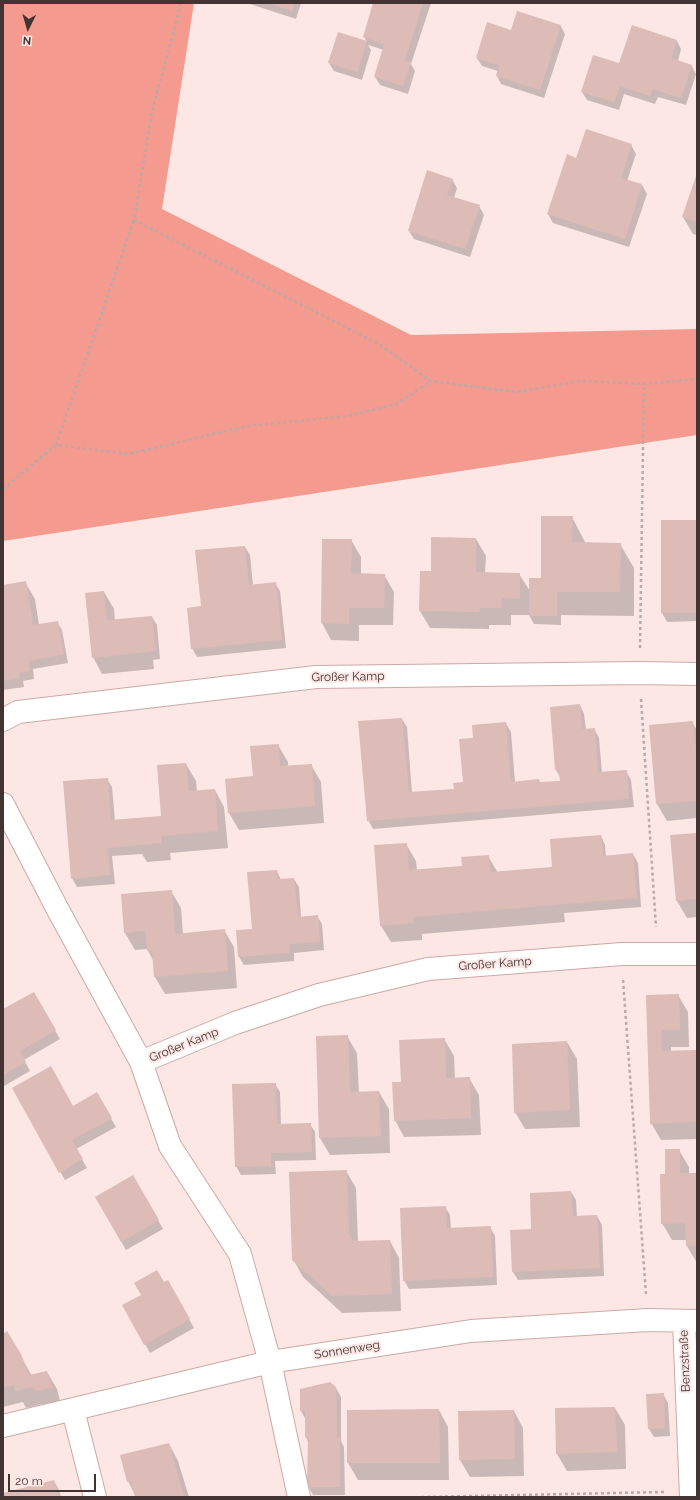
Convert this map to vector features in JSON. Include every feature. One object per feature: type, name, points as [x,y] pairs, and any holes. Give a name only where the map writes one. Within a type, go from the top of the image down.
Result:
[{"type":"street","name":"Großer Kamp","points":[[3,720],[18,712],[316,677],[624,673],[697,674]]},
{"type":"street","name":"Großer Kamp","points":[[3,804],[58,910],[141,1062],[170,1146],[240,1254],[270,1362],[299,1497]]},
{"type":"street","name":"Großer Kamp","points":[[141,1062],[235,1024],[319,996],[428,969],[622,954],[697,954]]},
{"type":"street","name":"Sonnenweg","points":[[3,1426],[270,1362],[471,1331],[648,1320],[690,1321]]},
{"type":"street","name":"Benzstraße","points":[[690,1321],[690,1494]]},
{"type":"street","points":[[73,1410],[95,1497]]},
{"type":"path","points":[[3,489],[56,445],[134,220],[152,112],[180,3]]},
{"type":"path","points":[[134,220],[377,343],[431,381],[517,392],[579,382],[644,384],[697,379]]},
{"type":"path","points":[[56,445],[129,454],[247,426],[355,414],[397,404],[431,381]]},
{"type":"path","points":[[622,954],[648,1320]]},
{"type":"path","points":[[421,1497],[690,1494]]},
{"type":"shaded area","points":[[3,3],[194,3],[162,209],[411,335],[697,329],[697,435],[3,541]]},
{"type":"building","points":[[268,3],[294,3],[292,11]]},
{"type":"building","points":[[373,3],[423,3],[405,60],[411,62],[403,86],[374,77],[384,44],[363,37]]},
{"type":"building","points":[[517,11],[561,25],[540,90],[496,76],[499,65],[476,58],[487,22],[511,30]]},
{"type":"building","points":[[632,25],[677,40],[671,58],[692,65],[681,98],[653,89],[650,96],[620,86],[614,102],[581,92],[593,55],[619,63]]},
{"type":"building","points":[[338,32],[367,41],[357,72],[328,63]]},
{"type":"building","points":[[586,129],[632,144],[621,178],[642,184],[625,239],[547,214],[567,154],[576,158]]},
{"type":"building","points":[[427,170],[453,179],[447,195],[480,205],[465,249],[408,231]]},
{"type":"building","points":[[697,173],[697,222],[682,217]]},
{"type":"building","points":[[541,516],[573,516],[572,542],[621,543],[620,592],[557,592],[557,616],[529,616],[529,578],[541,578]]},
{"type":"building","points":[[661,520],[697,520],[697,613],[661,613]]},
{"type":"building","points":[[431,537],[476,538],[476,572],[520,573],[520,599],[502,598],[502,608],[480,608],[479,612],[419,611],[420,571],[431,571]]},
{"type":"building","points":[[322,539],[352,539],[351,573],[385,574],[384,608],[349,608],[349,624],[321,623]]},
{"type":"building","points":[[245,546],[249,585],[276,582],[282,640],[191,649],[187,608],[201,606],[195,550]]},
{"type":"building","points":[[26,581],[33,625],[58,621],[64,654],[29,661],[30,671],[19,673],[20,678],[3,681],[3,585]]},
{"type":"building","points":[[104,591],[107,620],[152,616],[156,651],[92,658],[85,593]]},
{"type":"building","points":[[580,704],[582,729],[595,728],[598,772],[627,770],[629,799],[367,821],[358,721],[402,718],[409,792],[454,789],[453,783],[463,782],[459,739],[473,738],[472,725],[506,722],[511,782],[539,779],[540,782],[560,781],[559,770],[555,770],[550,707]]},
{"type":"building","points":[[693,721],[697,765],[697,801],[656,804],[649,725]]},
{"type":"building","points":[[279,744],[280,766],[312,764],[315,806],[228,813],[225,779],[253,776],[250,746]]},
{"type":"building","points":[[186,763],[189,791],[215,789],[218,831],[161,836],[161,843],[108,848],[110,875],[71,879],[63,781],[108,778],[111,820],[161,816],[157,765]]},
{"type":"building","points":[[696,833],[697,899],[676,901],[670,835]]},
{"type":"building","points":[[601,835],[603,856],[633,853],[637,898],[413,917],[413,923],[380,926],[374,845],[407,843],[409,870],[462,866],[461,857],[489,855],[490,872],[552,867],[550,839]]},
{"type":"building","points":[[277,870],[278,879],[294,878],[298,917],[318,915],[320,942],[289,944],[290,953],[238,957],[236,930],[252,929],[247,872]]},
{"type":"building","points":[[172,890],[175,934],[225,929],[228,971],[154,977],[152,951],[147,951],[145,931],[124,933],[121,894]]},
{"type":"building","points":[[34,992],[56,1030],[20,1051],[26,1062],[3,1075],[3,1009]]},
{"type":"building","points":[[679,994],[680,1030],[662,1030],[662,1051],[697,1050],[697,1122],[650,1124],[646,995]]},
{"type":"building","points":[[348,1035],[350,1092],[379,1091],[381,1136],[319,1138],[316,1036]]},
{"type":"building","points":[[445,1038],[446,1078],[470,1077],[471,1118],[394,1121],[392,1082],[401,1082],[399,1040]]},
{"type":"building","points":[[567,1041],[570,1110],[514,1113],[512,1044]]},
{"type":"building","points":[[51,1066],[73,1106],[97,1092],[112,1118],[72,1140],[83,1159],[59,1173],[12,1088]]},
{"type":"building","points":[[276,1083],[277,1124],[311,1123],[312,1152],[271,1153],[271,1166],[235,1167],[232,1084]]},
{"type":"building","points":[[665,1149],[680,1149],[680,1173],[697,1173],[697,1246],[686,1246],[685,1223],[661,1224],[660,1174],[665,1174]]},
{"type":"building","points":[[347,1170],[349,1234],[353,1241],[390,1240],[392,1294],[332,1296],[292,1260],[289,1172]]},
{"type":"building","points":[[133,1175],[159,1220],[121,1242],[95,1197]]},
{"type":"building","points":[[571,1191],[573,1216],[597,1215],[600,1268],[512,1272],[510,1230],[531,1229],[530,1193]]},
{"type":"building","points":[[446,1206],[447,1228],[491,1226],[493,1277],[403,1281],[400,1208]]},
{"type":"building","points":[[157,1270],[164,1282],[168,1280],[190,1319],[144,1345],[122,1305],[141,1295],[134,1283]]},
{"type":"building","points":[[7,1331],[21,1354],[29,1375],[47,1371],[52,1388],[37,1391],[31,1387],[15,1391],[14,1385],[3,1388],[3,1334]]},
{"type":"building","points":[[330,1382],[336,1387],[337,1437],[340,1437],[340,1487],[307,1487],[308,1437],[305,1437],[305,1411],[300,1411],[300,1389]]},
{"type":"building","points":[[664,1393],[665,1428],[648,1429],[646,1394]]},
{"type":"building","points":[[615,1407],[617,1452],[556,1454],[555,1408]]},
{"type":"building","points":[[439,1409],[440,1463],[347,1463],[347,1410]]},
{"type":"building","points":[[514,1410],[515,1459],[459,1460],[458,1411]]},
{"type":"building","points":[[169,1443],[184,1497],[135,1497],[131,1481],[127,1482],[120,1455]]},
{"type":"building","points":[[54,1480],[59,1497],[3,1497],[3,1493]]}]
